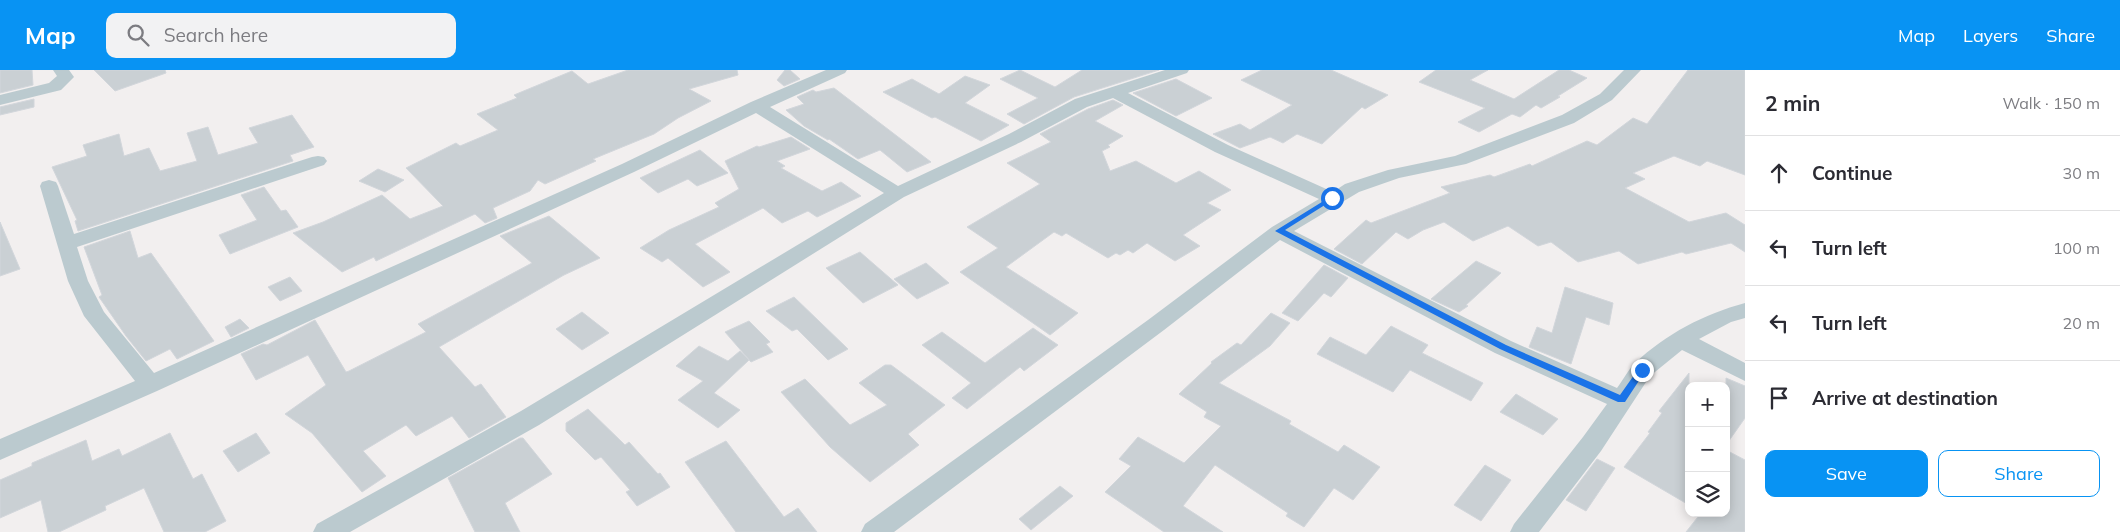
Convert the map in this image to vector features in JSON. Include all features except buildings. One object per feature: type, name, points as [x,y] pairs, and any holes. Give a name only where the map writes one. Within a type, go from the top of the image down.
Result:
[{"type":"street","points":[[0,100],[55,87],[66,77],[61,70]]},
{"type":"street","points":[[0,450],[149,385],[839,70]]},
{"type":"street","points":[[326,532],[530,418],[897,193],[1015,138],[1081,103],[1181,70]]},
{"type":"street","points":[[874,532],[1156,325],[1279,231],[1332,198],[1352,188],[1394,174],[1460,160],[1568,119],[1606,97],[1634,70]]},
{"type":"street","points":[[1114,92],[1174,125],[1283,179],[1332,198]]},
{"type":"street","points":[[757,106],[897,193]]},
{"type":"street","points":[[68,243],[318,161]]},
{"type":"street","points":[[49,186],[68,243],[78,281],[95,316],[149,385]]},
{"type":"street","points":[[1279,231],[1503,347],[1621,400]]},
{"type":"street","points":[[1523,532],[1592,444],[1642,370],[1680,339],[1723,317],[1745,310]]},
{"type":"street","points":[[1680,339],[1745,373]]},
{"type":"route","points":[[1332,198],[1279,231],[1503,347],[1621,400],[1642,370]]}]
